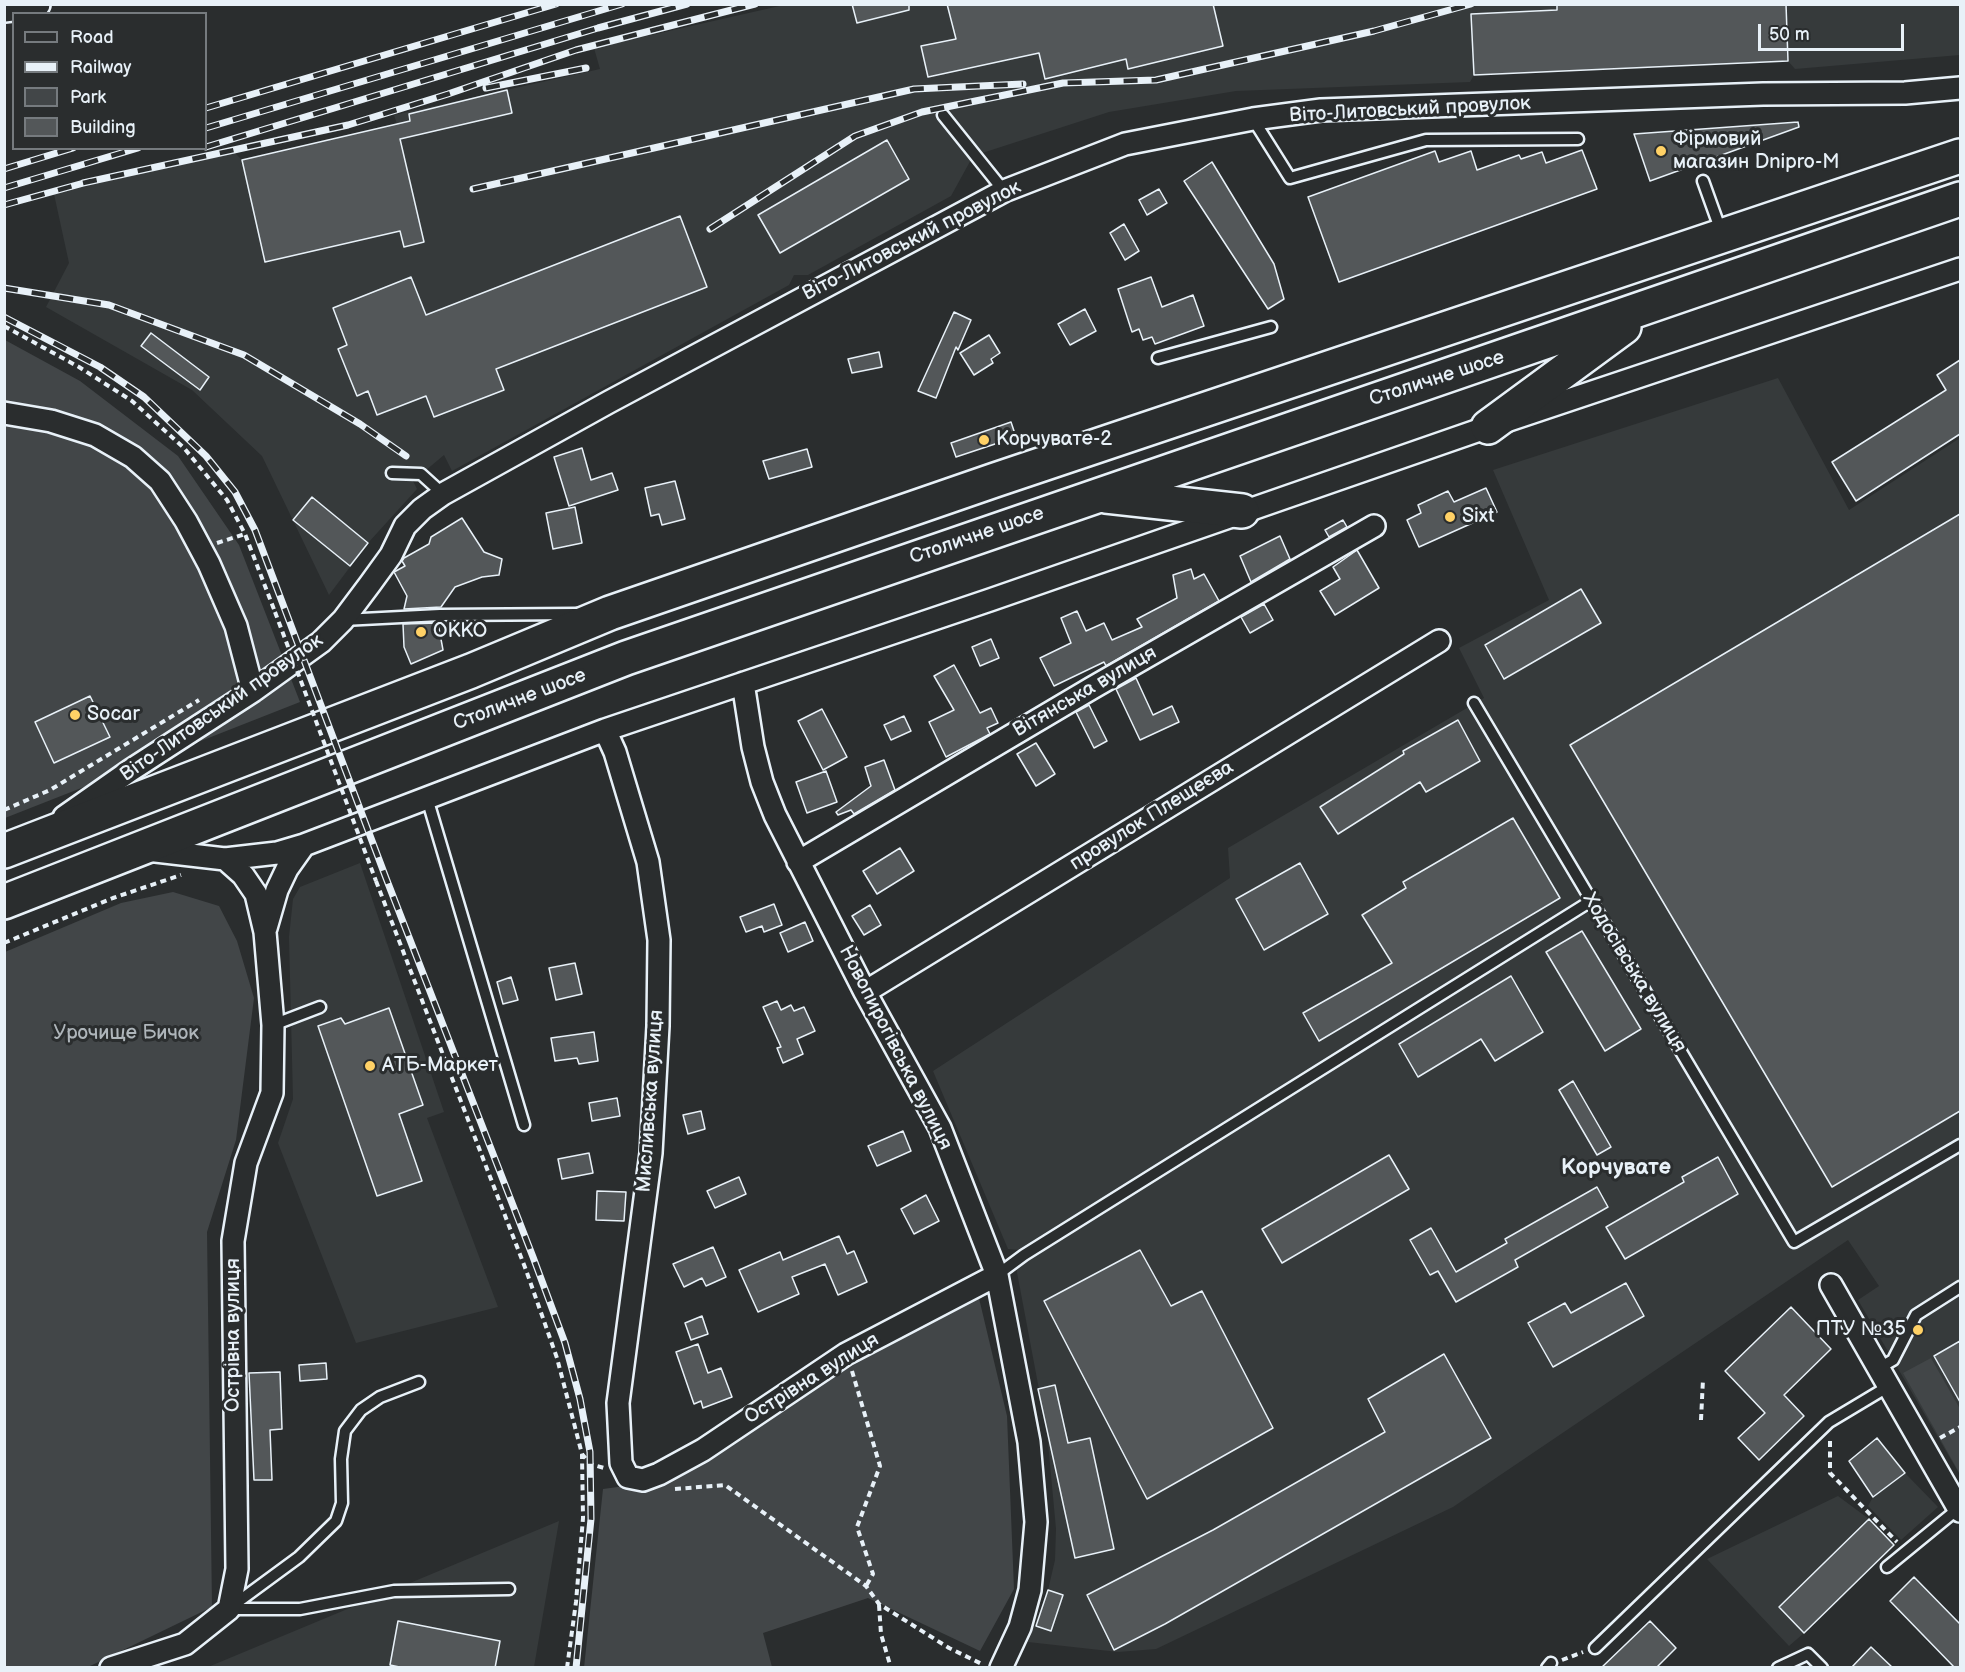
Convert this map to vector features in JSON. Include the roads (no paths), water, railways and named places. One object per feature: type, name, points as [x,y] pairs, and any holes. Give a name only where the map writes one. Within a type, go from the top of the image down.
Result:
[{"type":"highway","points":[[4,851],[460,675],[610,614],[995,480],[1960,156]]},
{"type":"highway","name":"Столичне шосе","points":[[4,902],[626,658],[1095,495],[1649,308],[1960,199]]},
{"type":"highway","points":[[1488,427],[1649,308]]},
{"type":"highway","points":[[1095,495],[1242,511]]},
{"type":"street","points":[[4,8],[36,4]]},
{"type":"street","name":"Віто-Литовський провулок","points":[[36,838],[131,770],[253,691],[321,642],[343,620],[391,555],[405,526],[442,494],[1004,191],[1136,141],[1253,119],[1321,110],[1764,94],[1905,93],[1960,88]]},
{"type":"street","points":[[136,849],[225,859],[277,853],[304,845],[605,730],[1488,427],[1960,269]]},
{"type":"street","points":[[4,413],[51,421],[95,435],[133,457],[160,481],[200,548],[236,626],[253,691]]},
{"type":"street","name":"Вітянська вулиця","points":[[798,862],[1092,688],[1374,526]]},
{"type":"street","name":"провулок Плещеєва","points":[[865,992],[1439,641]]},
{"type":"street","name":"Новопирогівська вулиця","points":[[742,683],[753,747],[762,782],[798,862],[865,992],[940,1128],[997,1275],[1029,1442],[1036,1522],[1030,1590],[1020,1627],[1001,1668]]},
{"type":"street","name":"Мисливська вулиця","points":[[605,730],[615,752],[648,862],[659,940],[658,1026],[651,1153],[618,1403],[621,1463],[628,1477]]},
{"type":"street","name":"Острівна вулиця","points":[[266,932],[276,890],[304,845]]},
{"type":"street","name":"Острівна вулиця","points":[[225,859],[243,875],[256,894],[266,932],[273,1025],[272,1093],[246,1163],[233,1241],[237,1569],[229,1609]]},
{"type":"street","name":"Острівна вулиця","points":[[628,1477],[643,1480],[703,1450],[846,1354],[997,1275]]},
{"type":"street","points":[[1831,1285],[1960,1509]]},
{"type":"street","points":[[111,1668],[185,1644],[229,1609]]},
{"type":"lane","points":[[944,115],[1004,191]]},
{"type":"lane","points":[[1253,119],[1290,178],[1426,141],[1578,139]]},
{"type":"lane","points":[[1703,181],[1723,236]]},
{"type":"lane","points":[[1158,358],[1271,327]]},
{"type":"lane","points":[[392,473],[421,474],[442,494]]},
{"type":"lane","points":[[343,620],[440,615],[610,614]]},
{"type":"lane","name":"Ходосівська вулиця","points":[[1474,704],[1794,1242],[1960,1145]]},
{"type":"lane","points":[[427,798],[524,1125]]},
{"type":"lane","points":[[997,1275],[1024,1255],[1592,901]]},
{"type":"lane","points":[[273,1025],[320,1007]]},
{"type":"lane","points":[[1595,1648],[1829,1422],[1884,1377],[1916,1315],[1960,1287]]},
{"type":"lane","points":[[229,1609],[298,1557],[336,1521],[342,1503],[341,1459],[345,1431],[362,1410],[380,1397],[419,1382]]},
{"type":"lane","points":[[1887,1567],[1960,1509]]},
{"type":"lane","points":[[229,1609],[300,1609],[393,1591],[509,1589]]},
{"type":"lane","points":[[1778,1668],[1808,1654],[1822,1668]]},
{"type":"railway","points":[[207,108],[556,4]]},
{"type":"railway","points":[[207,128],[622,4]]},
{"type":"railway","points":[[207,147],[598,28],[687,4]]},
{"type":"railway","points":[[83,183],[348,125],[576,50],[755,4]]},
{"type":"railway","points":[[710,229],[855,136],[922,112],[1063,83],[1156,80],[1374,31],[1471,4]]},
{"type":"railway","points":[[486,88],[586,68]]},
{"type":"railway","points":[[473,189],[914,89],[1023,84]]},
{"type":"railway","points":[[4,169],[66,150]]},
{"type":"railway","points":[[4,188],[131,150]]},
{"type":"railway","points":[[4,205],[91,181]]},
{"type":"railway","points":[[4,288],[109,305],[244,355],[360,424],[406,456]]},
{"type":"railway","points":[[4,317],[100,367],[144,397],[206,456],[235,492],[255,530],[565,1343],[580,1399],[590,1452],[591,1519],[576,1668]]},
{"type":"place","name":"Фірмовий магазин Dnipro-M","points":[[1661,151]]},
{"type":"place","name":"Корчувате-2","points":[[984,440]]},
{"type":"place","name":"Sixt","points":[[1450,517]]},
{"type":"place","name":"ОККО","points":[[421,632]]},
{"type":"place","name":"Socar","points":[[75,715]]},
{"type":"place","name":"АТБ-Маркет","points":[[370,1066]]},
{"type":"place","name":"ПТУ №35","points":[[1918,1330]]},
{"type":"district","name":"Корчувате","points":[[1616,1168]]},
{"type":"park label","name":"Урочище Бичок","points":[[126,1034]]}]
